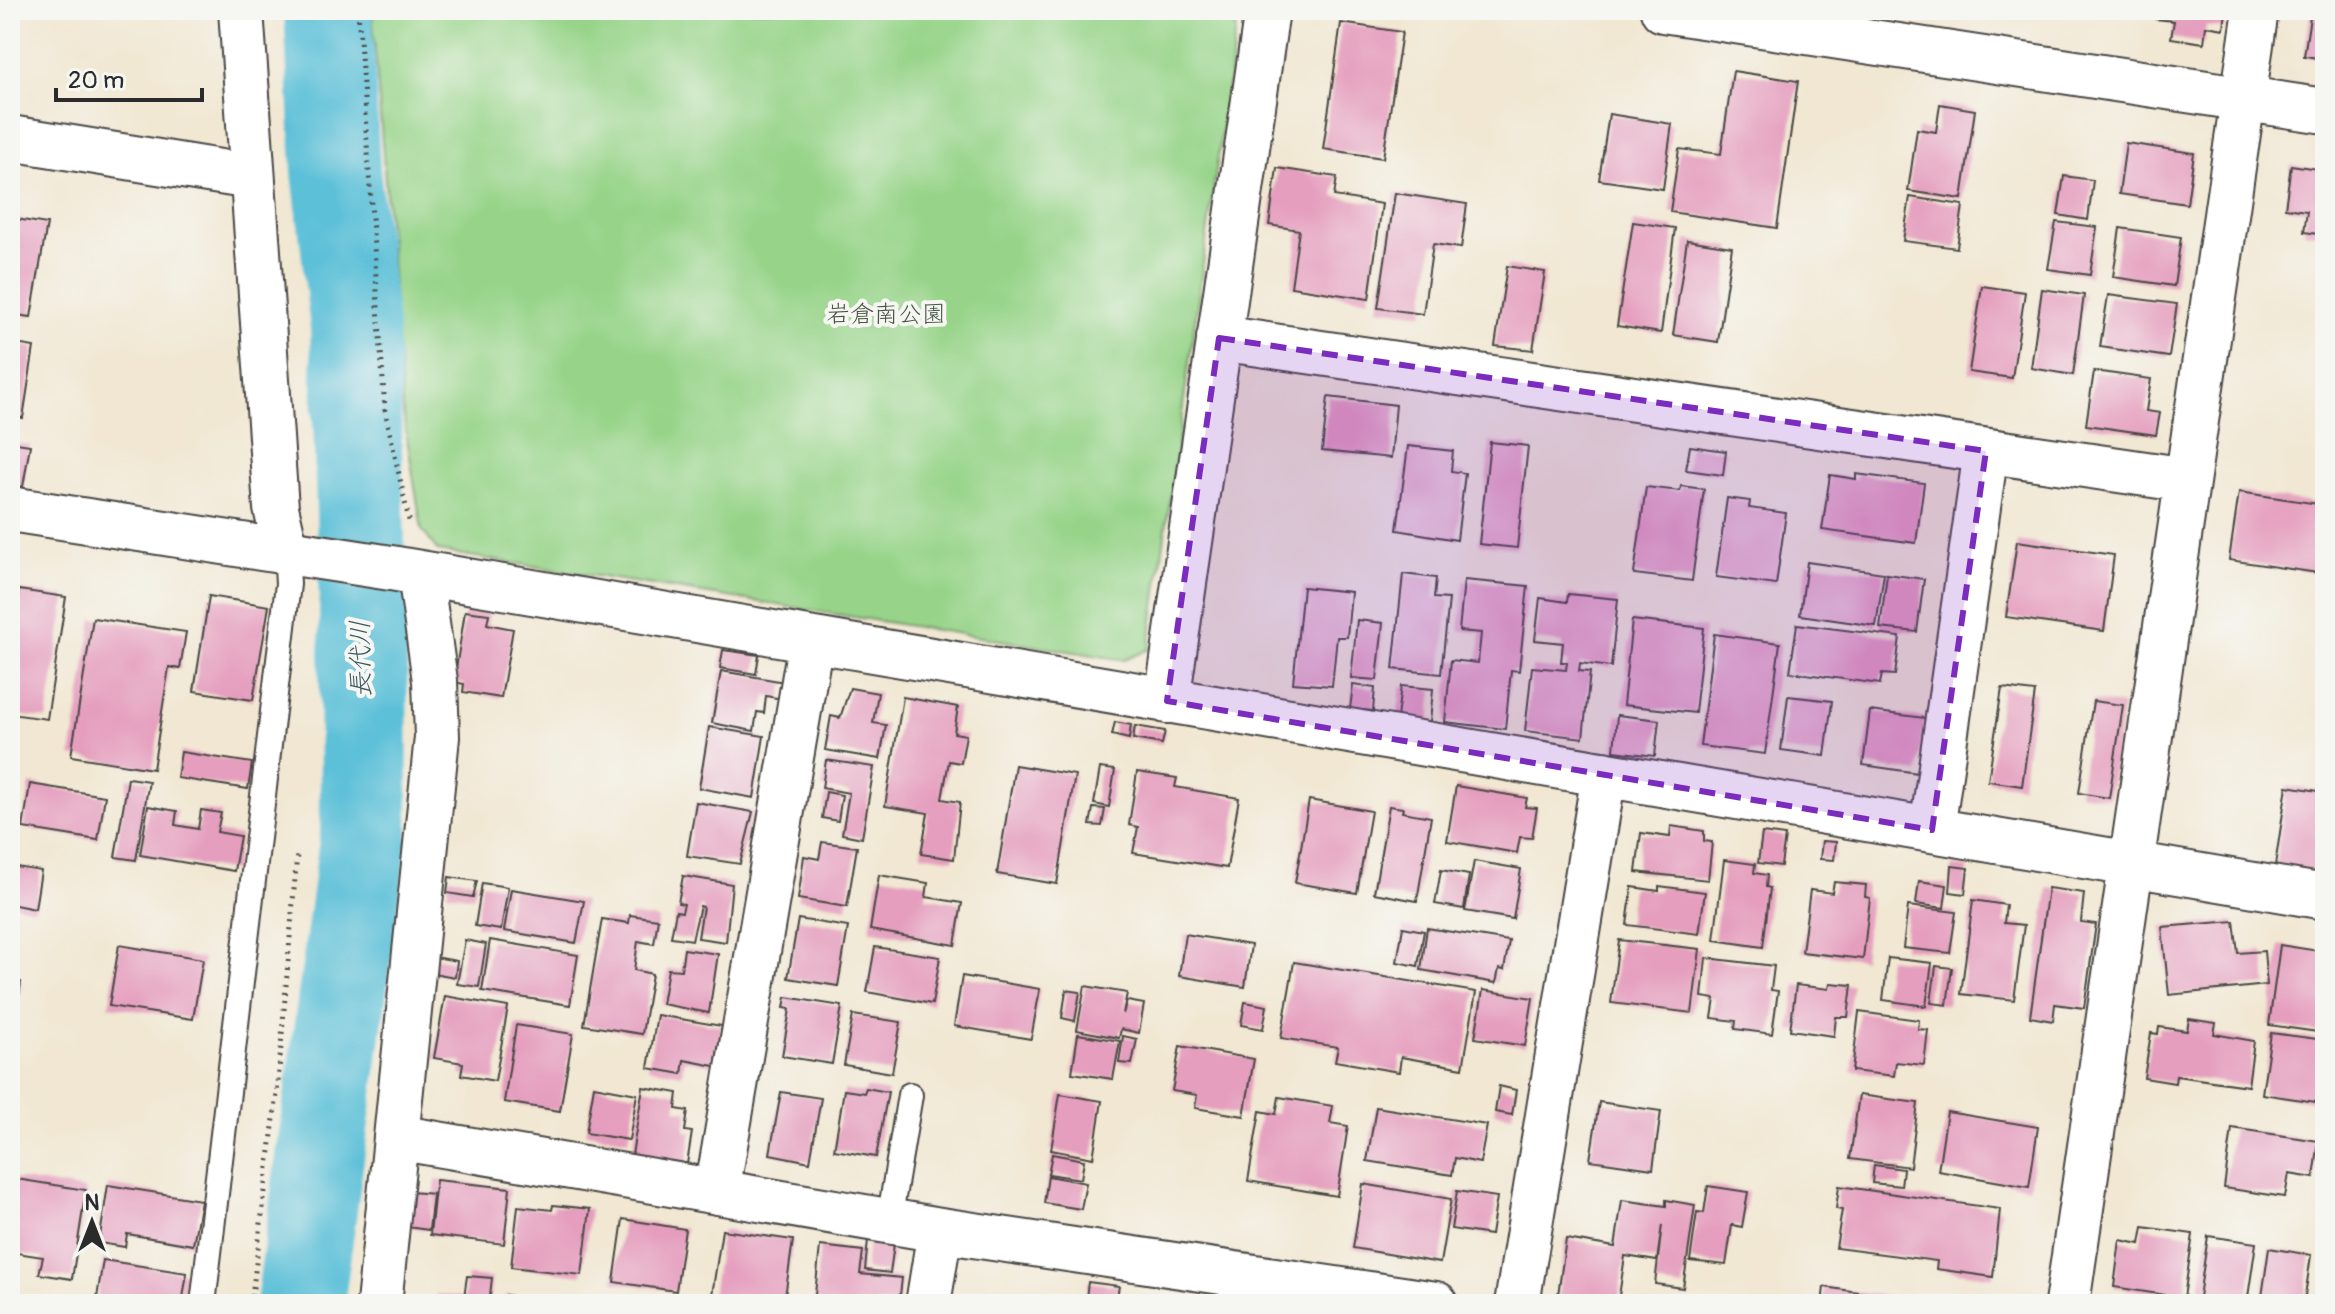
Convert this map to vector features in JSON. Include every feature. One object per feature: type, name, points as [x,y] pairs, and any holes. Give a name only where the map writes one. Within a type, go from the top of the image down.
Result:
[{"type":"street","points":[[241,10],[276,508],[298,554]]},
{"type":"street","points":[[1167,701],[1267,10]]},
{"type":"street","points":[[1663,10],[2325,111]]},
{"type":"street","points":[[2067,1304],[2256,10]]},
{"type":"street","points":[[10,138],[251,177]]},
{"type":"street","points":[[1219,338],[2187,480]]},
{"type":"street","points":[[1932,830],[1986,451]]},
{"type":"street","points":[[10,509],[406,571],[2325,897]]},
{"type":"street","points":[[379,1304],[437,737],[435,681],[406,571]]},
{"type":"street","points":[[717,1192],[811,640]]},
{"type":"street","points":[[1517,1304],[1604,774]]},
{"type":"street","points":[[396,1137],[940,1230],[1436,1304]]},
{"type":"street","points":[[928,1304],[940,1230]]},
{"type":"lane","points":[[203,1304],[288,584],[298,554]]},
{"type":"lane","points":[[889,1221],[910,1095]]},
{"type":"path","points":[[358,10],[385,410],[406,571]]},
{"type":"highlighted area","points":[[1219,338],[1986,451],[1932,830],[1167,701]]},
{"type":"green space","name":"岩倉南公園","points":[[372,10],[1211,10],[1236,28],[1149,649],[1125,660],[438,551],[422,530],[403,414]]},
{"type":"building","points":[[2157,10],[2226,10],[2224,29],[2206,26],[2204,43],[2171,38],[2174,21],[2156,19]]},
{"type":"building","points":[[2311,10],[2325,10],[2325,59],[2304,56]]},
{"type":"building","points":[[1341,23],[1402,32],[1383,158],[1323,149]]},
{"type":"building","points":[[1733,71],[1798,81],[1777,228],[1670,212],[1679,149],[1721,154]]},
{"type":"building","points":[[1940,104],[1975,110],[1962,199],[1908,191],[1917,129],[1936,132]]},
{"type":"building","points":[[1609,114],[1672,124],[1663,189],[1599,180]]},
{"type":"building","points":[[2126,143],[2194,153],[2187,204],[2119,194]]},
{"type":"building","points":[[2291,165],[2325,170],[2325,235],[2304,232],[2307,211],[2285,208]]},
{"type":"building","points":[[1277,168],[1337,177],[1334,196],[1382,204],[1369,299],[1291,287],[1299,230],[1269,225]]},
{"type":"building","points":[[2064,176],[2093,180],[2088,220],[2058,215]]},
{"type":"building","points":[[1395,193],[1467,204],[1461,248],[1433,244],[1423,314],[1378,308]]},
{"type":"building","points":[[1910,197],[1963,205],[1957,248],[1903,241]]},
{"type":"building","points":[[10,218],[47,224],[31,317],[10,314]]},
{"type":"building","points":[[1633,222],[1675,228],[1661,333],[1617,326]]},
{"type":"building","points":[[2056,222],[2097,227],[2090,275],[2048,269]]},
{"type":"building","points":[[2120,228],[2181,237],[2174,286],[2113,277]]},
{"type":"building","points":[[1687,240],[1732,247],[1718,342],[1673,335]]},
{"type":"building","points":[[1507,266],[1545,272],[1533,350],[1495,346]]},
{"type":"building","points":[[1982,286],[2025,292],[2012,378],[1969,372]]},
{"type":"building","points":[[2042,289],[2084,295],[2073,375],[2031,368]]},
{"type":"building","points":[[2108,295],[2177,304],[2169,357],[2100,347]]},
{"type":"building","points":[[10,343],[34,347],[23,418],[10,416]]},
{"type":"building","points":[[2094,371],[2151,379],[2146,411],[2160,413],[2156,435],[2086,425]]},
{"type":"building","points":[[1328,397],[1396,405],[1391,458],[1322,451]]},
{"type":"building","points":[[10,442],[30,445],[23,487],[10,485]]},
{"type":"building","points":[[1490,442],[1528,446],[1517,548],[1479,544]]},
{"type":"building","points":[[1408,446],[1453,451],[1451,471],[1465,473],[1457,540],[1397,530]]},
{"type":"building","points":[[1690,446],[1726,451],[1723,475],[1686,470]]},
{"type":"building","points":[[1856,474],[1924,483],[1916,543],[1822,530],[1830,475],[1856,479]]},
{"type":"building","points":[[1681,486],[1704,489],[1692,581],[1634,574],[1646,487],[1680,491]]},
{"type":"building","points":[[2239,492],[2325,505],[2325,574],[2229,560]]},
{"type":"building","points":[[1727,498],[1750,501],[1749,508],[1786,513],[1776,585],[1716,577]]},
{"type":"building","points":[[2017,541],[2114,555],[2104,631],[2006,617]]},
{"type":"building","points":[[1807,562],[1884,573],[1876,626],[1800,615]]},
{"type":"building","points":[[1403,574],[1436,578],[1434,598],[1449,599],[1441,674],[1393,669]]},
{"type":"building","points":[[1887,574],[1924,579],[1917,632],[1880,628]]},
{"type":"building","points":[[1464,580],[1528,586],[1519,671],[1511,670],[1505,729],[1445,722],[1451,660],[1478,663],[1481,633],[1459,631]]},
{"type":"building","points":[[1303,587],[1351,592],[1347,637],[1337,637],[1332,686],[1293,683]]},
{"type":"building","points":[[19,590],[66,597],[47,719],[10,714],[10,643]]},
{"type":"building","points":[[1568,594],[1618,599],[1611,667],[1580,663],[1579,671],[1590,672],[1583,738],[1525,731],[1532,667],[1566,670],[1567,662],[1561,662],[1563,643],[1535,640],[1540,598],[1567,602]]},
{"type":"building","points":[[209,596],[269,606],[253,700],[194,691]]},
{"type":"building","points":[[465,611],[489,614],[487,624],[513,629],[501,698],[463,692],[464,684],[454,682]]},
{"type":"building","points":[[93,618],[186,632],[180,669],[169,667],[153,769],[71,756]]},
{"type":"building","points":[[1357,620],[1383,623],[1377,680],[1351,678]]},
{"type":"building","points":[[1632,620],[1704,628],[1695,713],[1623,705]]},
{"type":"building","points":[[1797,624],[1900,637],[1895,675],[1882,674],[1880,684],[1790,672]]},
{"type":"building","points":[[1714,634],[1780,643],[1765,754],[1700,746]]},
{"type":"building","points":[[723,650],[759,655],[756,674],[720,668]]},
{"type":"building","points":[[721,671],[785,682],[782,699],[766,696],[764,713],[757,712],[754,731],[712,723]]},
{"type":"building","points":[[1353,685],[1375,688],[1373,711],[1350,709]]},
{"type":"building","points":[[1401,686],[1433,689],[1430,722],[1397,718]]},
{"type":"building","points":[[850,688],[878,693],[873,723],[886,725],[880,759],[825,750],[831,716],[840,718]]},
{"type":"building","points":[[2002,688],[2035,692],[2022,786],[1988,781]]},
{"type":"building","points":[[1788,696],[1832,701],[1825,756],[1781,750]]},
{"type":"building","points":[[903,697],[958,707],[954,733],[966,735],[961,763],[949,761],[942,799],[960,802],[954,859],[921,854],[928,813],[885,806]]},
{"type":"building","points":[[2093,701],[2123,705],[2109,798],[2079,793]]},
{"type":"building","points":[[1870,711],[1925,718],[1918,773],[1863,765]]},
{"type":"building","points":[[1617,715],[1659,720],[1655,756],[1614,751]]},
{"type":"building","points":[[1115,722],[1131,725],[1129,739],[1112,735]]},
{"type":"building","points":[[1135,726],[1165,731],[1162,744],[1133,739]]},
{"type":"building","points":[[709,727],[764,736],[754,798],[699,788]]},
{"type":"building","points":[[181,752],[252,763],[248,789],[177,778]]},
{"type":"building","points":[[826,760],[874,767],[862,838],[842,834],[849,793],[822,788]]},
{"type":"building","points":[[1015,765],[1075,775],[1057,884],[997,874]]},
{"type":"building","points":[[1100,768],[1115,770],[1109,807],[1094,804]]},
{"type":"building","points":[[1137,772],[1177,778],[1175,787],[1239,798],[1227,868],[1133,853],[1138,827],[1129,825]]},
{"type":"building","points":[[128,778],[149,781],[136,860],[115,857]]},
{"type":"building","points":[[30,784],[105,796],[98,840],[23,828]]},
{"type":"building","points":[[1456,786],[1527,798],[1525,807],[1537,808],[1532,838],[1520,837],[1517,853],[1447,841]]},
{"type":"building","points":[[2287,786],[2325,792],[2325,857],[2321,886],[2273,879]]},
{"type":"building","points":[[826,792],[842,795],[838,821],[822,818]]},
{"type":"building","points":[[1309,800],[1371,811],[1357,893],[1295,883]]},
{"type":"building","points":[[696,802],[753,812],[740,864],[687,856]]},
{"type":"building","points":[[148,806],[177,811],[175,825],[198,829],[201,810],[221,813],[217,832],[240,836],[234,871],[140,855]]},
{"type":"building","points":[[1389,806],[1403,808],[1402,812],[1431,817],[1417,901],[1374,893]]},
{"type":"building","points":[[1093,808],[1105,809],[1102,826],[1090,825]]},
{"type":"building","points":[[1671,826],[1704,831],[1704,841],[1712,842],[1708,880],[1636,872],[1641,833],[1670,837]]},
{"type":"building","points":[[1762,833],[1785,836],[1781,866],[1758,863]]},
{"type":"building","points":[[1822,841],[1836,842],[1834,860],[1820,859]]},
{"type":"building","points":[[822,842],[857,847],[847,907],[798,899],[804,856],[819,859]]},
{"type":"building","points":[[1724,860],[1755,864],[1754,873],[1767,875],[1766,887],[1770,888],[1763,947],[1714,940]]},
{"type":"building","points":[[1474,861],[1521,869],[1513,919],[1465,911]]},
{"type":"building","points":[[10,866],[41,871],[35,909],[10,904]]},
{"type":"building","points":[[1952,866],[1968,868],[1965,894],[1950,892]]},
{"type":"building","points":[[1441,870],[1469,875],[1464,909],[1435,904]]},
{"type":"building","points":[[879,875],[928,883],[926,897],[962,903],[955,945],[870,930]]},
{"type":"building","points":[[683,876],[732,884],[726,942],[698,938],[703,907],[700,906],[692,940],[671,937],[676,911],[682,912],[684,904],[678,903]]},
{"type":"building","points":[[449,877],[477,881],[473,897],[447,893]]},
{"type":"building","points":[[1919,881],[1947,885],[1944,908],[1916,904]]},
{"type":"building","points":[[1834,882],[1866,885],[1865,897],[1870,898],[1863,959],[1802,952],[1810,890],[1832,893]]},
{"type":"building","points":[[482,883],[508,887],[501,930],[475,926]]},
{"type":"building","points":[[1659,886],[1705,892],[1699,934],[1627,925],[1632,887],[1659,891]]},
{"type":"building","points":[[2048,888],[2084,893],[2081,922],[2096,924],[2084,1008],[2055,1004],[2053,1021],[2030,1017]]},
{"type":"building","points":[[511,889],[584,901],[576,943],[504,931]]},
{"type":"building","points":[[1973,900],[2006,905],[2004,923],[2024,925],[2014,1000],[1961,994]]},
{"type":"building","points":[[1908,906],[1956,912],[1950,953],[1903,948]]},
{"type":"building","points":[[630,915],[658,919],[654,944],[638,941],[634,970],[652,974],[642,1034],[584,1025],[602,919],[629,923]]},
{"type":"building","points":[[798,919],[848,927],[838,986],[788,978]]},
{"type":"building","points":[[2234,921],[2238,953],[2264,951],[2267,985],[2169,995],[2162,927]]},
{"type":"building","points":[[1403,927],[1424,931],[1418,966],[1397,962]]},
{"type":"building","points":[[1427,928],[1509,941],[1504,970],[1499,969],[1496,983],[1421,970]]},
{"type":"building","points":[[1185,934],[1251,945],[1245,987],[1179,976]]},
{"type":"building","points":[[465,940],[486,944],[479,987],[457,984]]},
{"type":"building","points":[[490,940],[578,955],[570,1005],[482,991]]},
{"type":"building","points":[[1619,940],[1700,949],[1692,1013],[1611,1003]]},
{"type":"building","points":[[119,945],[203,959],[193,1019],[109,1006]]},
{"type":"building","points":[[2280,945],[2325,952],[2325,1033],[2269,1025]]},
{"type":"building","points":[[875,947],[940,957],[932,1004],[867,992]]},
{"type":"building","points":[[684,949],[718,954],[709,1013],[662,1004],[668,969],[681,970]]},
{"type":"building","points":[[435,957],[457,961],[455,977],[433,973]]},
{"type":"building","points":[[1706,958],[1774,966],[1771,990],[1778,991],[1772,1034],[1735,1029],[1736,1021],[1712,1018],[1715,999],[1702,997]]},
{"type":"building","points":[[1888,958],[1932,963],[1926,1006],[1883,1000]]},
{"type":"building","points":[[1294,962],[1476,992],[1463,1068],[1401,1057],[1399,1072],[1335,1061],[1338,1047],[1281,1038]]},
{"type":"building","points":[[1936,966],[1952,968],[1947,1005],[1931,1003]]},
{"type":"building","points":[[962,976],[1040,989],[1031,1039],[954,1026]]},
{"type":"building","points":[[10,980],[21,982],[12,1043],[10,1042]]},
{"type":"building","points":[[1830,983],[1852,985],[1848,1017],[1836,1017],[1834,1036],[1790,1030],[1796,985],[1829,989]]},
{"type":"building","points":[[1085,986],[1127,993],[1123,1014],[1127,1001],[1144,1004],[1139,1033],[1121,1029],[1119,1038],[1077,1030]]},
{"type":"building","points":[[1066,990],[1080,992],[1075,1021],[1062,1018]]},
{"type":"building","points":[[1483,990],[1533,998],[1525,1046],[1475,1038]]},
{"type":"building","points":[[445,996],[508,1007],[495,1081],[461,1075],[463,1063],[434,1058]]},
{"type":"building","points":[[786,997],[842,1006],[832,1064],[782,1056],[790,1009],[784,1008]]},
{"type":"building","points":[[1245,1002],[1267,1006],[1263,1029],[1241,1025]]},
{"type":"building","points":[[1859,1012],[1919,1020],[1918,1029],[1928,1030],[1924,1065],[1896,1062],[1894,1076],[1852,1071]]},
{"type":"building","points":[[657,1015],[722,1026],[715,1066],[684,1060],[682,1074],[648,1068]]},
{"type":"building","points":[[853,1015],[901,1022],[892,1073],[844,1065]]},
{"type":"building","points":[[2189,1019],[2216,1023],[2214,1034],[2254,1041],[2248,1086],[2176,1076],[2175,1083],[2144,1078],[2151,1033],[2158,1034],[2159,1027],[2187,1031]]},
{"type":"building","points":[[516,1025],[573,1034],[560,1111],[504,1102]]},
{"type":"building","points":[[2271,1033],[2325,1040],[2316,1102],[2262,1094]]},
{"type":"building","points":[[1078,1034],[1120,1041],[1113,1079],[1072,1073]]},
{"type":"building","points":[[1123,1036],[1137,1039],[1132,1064],[1119,1063]]},
{"type":"building","points":[[1180,1046],[1254,1059],[1244,1116],[1195,1108],[1197,1095],[1172,1091]]},
{"type":"building","points":[[594,1086],[637,1094],[629,1140],[586,1133]]},
{"type":"building","points":[[1499,1086],[1516,1090],[1512,1115],[1495,1112]]},
{"type":"building","points":[[643,1087],[678,1093],[676,1109],[688,1111],[685,1131],[692,1132],[687,1164],[632,1155]]},
{"type":"building","points":[[866,1088],[888,1092],[876,1157],[834,1150],[844,1090],[864,1093]]},
{"type":"building","points":[[781,1092],[821,1098],[810,1162],[770,1154]]},
{"type":"building","points":[[1060,1094],[1102,1101],[1093,1158],[1051,1150]]},
{"type":"building","points":[[1859,1095],[1918,1103],[1910,1167],[1850,1159]]},
{"type":"building","points":[[1279,1097],[1333,1106],[1330,1123],[1348,1126],[1337,1196],[1248,1181],[1260,1111],[1276,1114]]},
{"type":"building","points":[[1599,1102],[1661,1111],[1653,1169],[1590,1160]]},
{"type":"building","points":[[1376,1107],[1487,1125],[1480,1163],[1455,1158],[1452,1175],[1367,1161]]},
{"type":"building","points":[[1947,1112],[2038,1127],[2029,1187],[1938,1171]]},
{"type":"building","points":[[2232,1128],[2319,1141],[2314,1178],[2289,1174],[2285,1197],[2224,1188]]},
{"type":"building","points":[[1052,1154],[1084,1160],[1081,1179],[1048,1174]]},
{"type":"building","points":[[1874,1165],[1903,1169],[1901,1186],[1872,1183]]},
{"type":"building","points":[[1048,1176],[1086,1183],[1081,1209],[1044,1203]]},
{"type":"building","points":[[10,1178],[86,1190],[72,1279],[39,1274],[43,1257],[10,1252]]},
{"type":"building","points":[[436,1180],[510,1188],[504,1244],[430,1235]]},
{"type":"building","points":[[1363,1184],[1451,1199],[1440,1263],[1353,1248]]},
{"type":"building","points":[[108,1185],[201,1200],[193,1245],[127,1234],[125,1247],[99,1243]]},
{"type":"building","points":[[1708,1186],[1748,1192],[1742,1227],[1732,1225],[1726,1265],[1690,1261],[1697,1212],[1704,1213]]},
{"type":"building","points":[[1839,1186],[2000,1209],[1993,1277],[1936,1269],[1937,1261],[1836,1248],[1842,1210],[1836,1209]]},
{"type":"building","points":[[1457,1191],[1497,1197],[1491,1235],[1451,1229]]},
{"type":"building","points":[[411,1192],[433,1194],[429,1230],[407,1227]]},
{"type":"building","points":[[1622,1200],[1666,1206],[1666,1200],[1695,1205],[1683,1288],[1655,1284],[1662,1225],[1657,1261],[1625,1256],[1618,1303],[1558,1295],[1566,1239],[1615,1247]]},
{"type":"building","points":[[553,1205],[590,1209],[582,1275],[511,1267],[518,1206],[552,1210]]},
{"type":"building","points":[[623,1219],[685,1229],[676,1291],[614,1282]]},
{"type":"building","points":[[2143,1227],[2193,1234],[2184,1298],[2114,1287],[2120,1240],[2140,1244]]},
{"type":"building","points":[[722,1230],[793,1240],[784,1304],[712,1295]]},
{"type":"building","points":[[2208,1236],[2256,1243],[2247,1304],[2198,1304]]},
{"type":"building","points":[[868,1240],[894,1244],[890,1273],[865,1270]]},
{"type":"building","points":[[820,1246],[863,1251],[860,1274],[902,1278],[899,1304],[814,1304]]},
{"type":"building","points":[[2269,1248],[2311,1255],[2304,1304],[2261,1304]]},
{"type":"building","points":[[103,1260],[187,1273],[182,1304],[96,1304]]},
{"type":"building","points":[[467,1276],[492,1278],[489,1304],[463,1304]]},
{"type":"building","points":[[1088,1282],[1119,1286],[1116,1303],[1086,1298]]},
{"type":"building","points":[[1824,1287],[1927,1302],[1927,1304],[1822,1304]]},
{"type":"building","points":[[437,1294],[461,1297],[460,1304],[435,1304]]},
{"type":"building","points":[[506,1295],[536,1299],[535,1304],[505,1304]]},
{"type":"building","points":[[1157,1296],[1196,1302],[1196,1304],[1156,1304]]},
{"type":"waterway","name":"長代川","points":[[300,1304],[364,835],[363,603],[354,327],[336,171],[328,10]]}]
